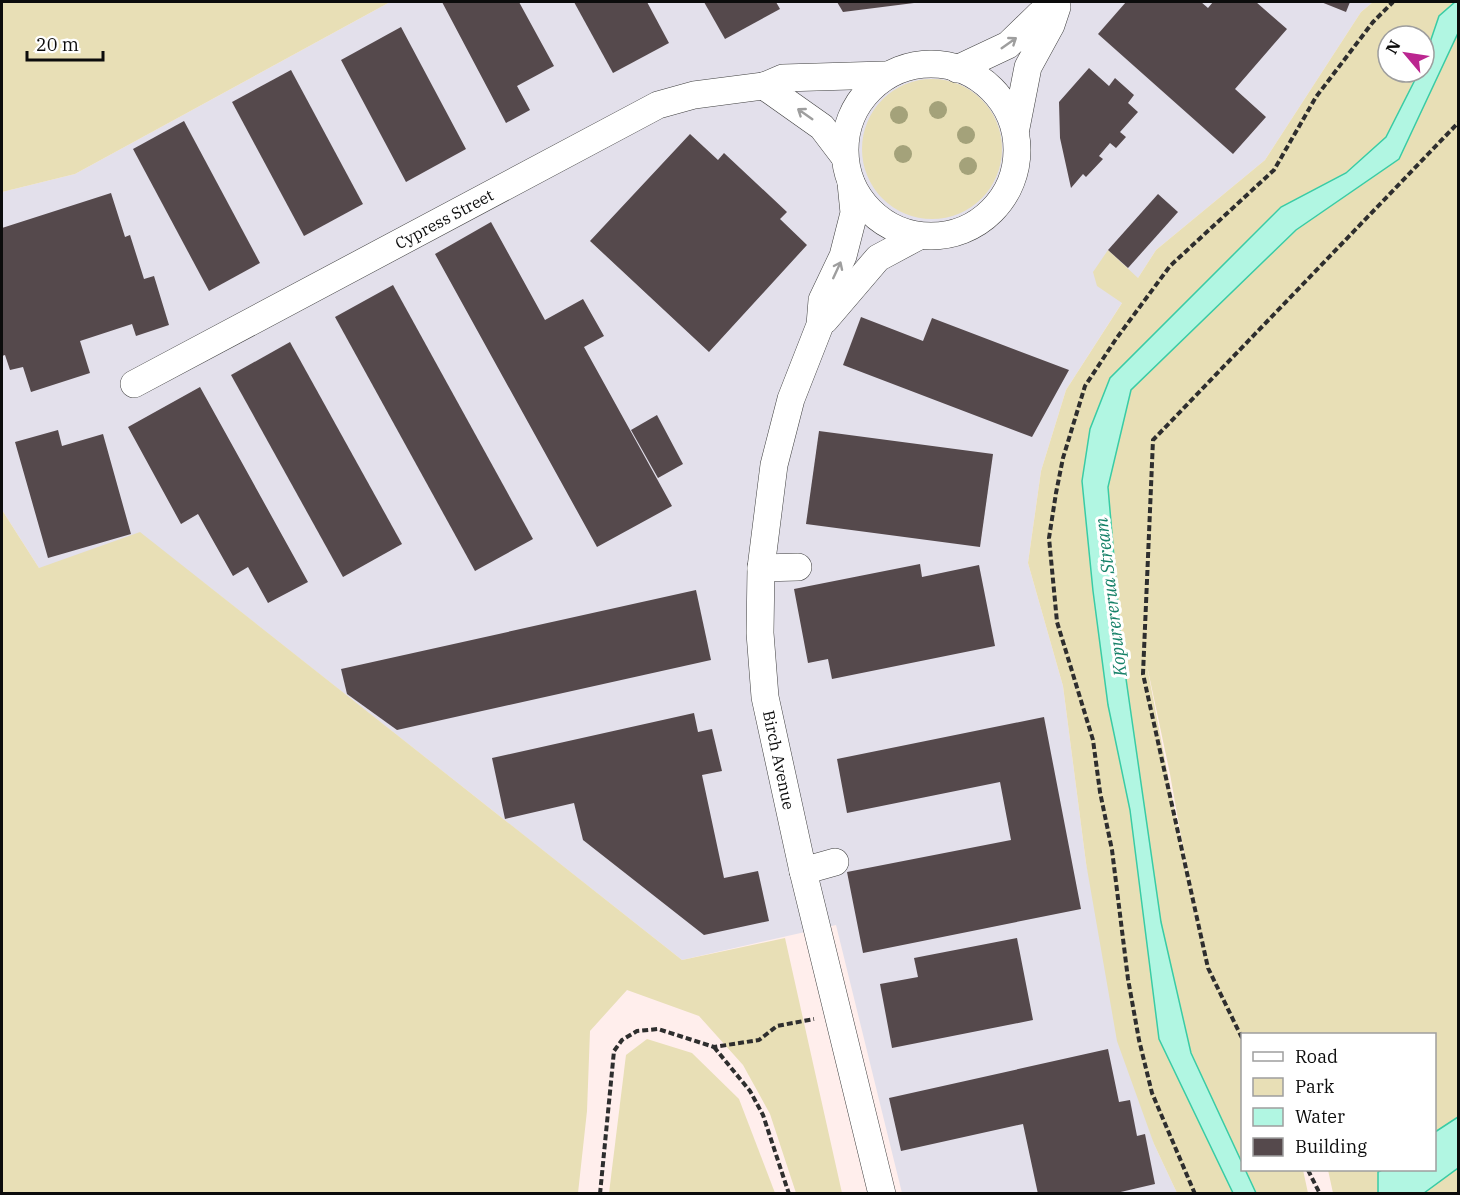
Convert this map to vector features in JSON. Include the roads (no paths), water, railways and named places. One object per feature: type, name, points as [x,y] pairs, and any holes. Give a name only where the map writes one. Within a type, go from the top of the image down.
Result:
[{"type":"street","points":[[957,69],[1008,45],[1040,14],[1059,4]]},
{"type":"street","points":[[1016,128],[994,94],[978,80],[957,69],[930,64],[903,68],[884,75],[861,97],[851,117],[845,138],[844,156],[852,183],[867,206],[885,221],[919,236],[939,237],[961,233],[978,224],[997,209],[1010,188],[1018,160],[1016,128],[1028,67],[1051,26],[1059,4]]},
{"type":"street","name":"Cypress Street","points":[[135,384],[658,105],[694,95],[764,86],[783,78],[884,75]]},
{"type":"street","points":[[764,86],[810,116],[822,127],[844,156]]},
{"type":"street","name":"Birch Avenue","points":[[820,326],[822,300],[843,256],[854,213],[852,183]]},
{"type":"street","name":"Birch Avenue","points":[[882,1194],[803,871],[764,687],[760,633],[761,568],[767,505],[782,431],[802,367],[820,326],[878,258],[919,236]]},
{"type":"street","points":[[761,568],[798,567]]},
{"type":"street","points":[[803,871],[835,862]]},
{"type":"water","name":"Kopurererua Stream","points":[[1458,2],[1458,33],[1436,80],[1436,25],[1439,16]]},
{"type":"water","name":"Kopurererua Stream","points":[[1413,84],[1434,84],[1399,159],[1296,230],[1131,390],[1108,487],[1122,651],[1161,922],[1191,1053],[1241,1161],[1241,1171],[1246,1171],[1256,1193],[1233,1193],[1159,1039],[1130,810],[1108,705],[1082,481],[1090,429],[1110,378],[1281,207],[1346,173],[1386,137]]},
{"type":"water","points":[[1458,1117],[1458,1168],[1424,1193],[1378,1193],[1378,1172],[1380,1171],[1436,1171],[1436,1131]]}]
